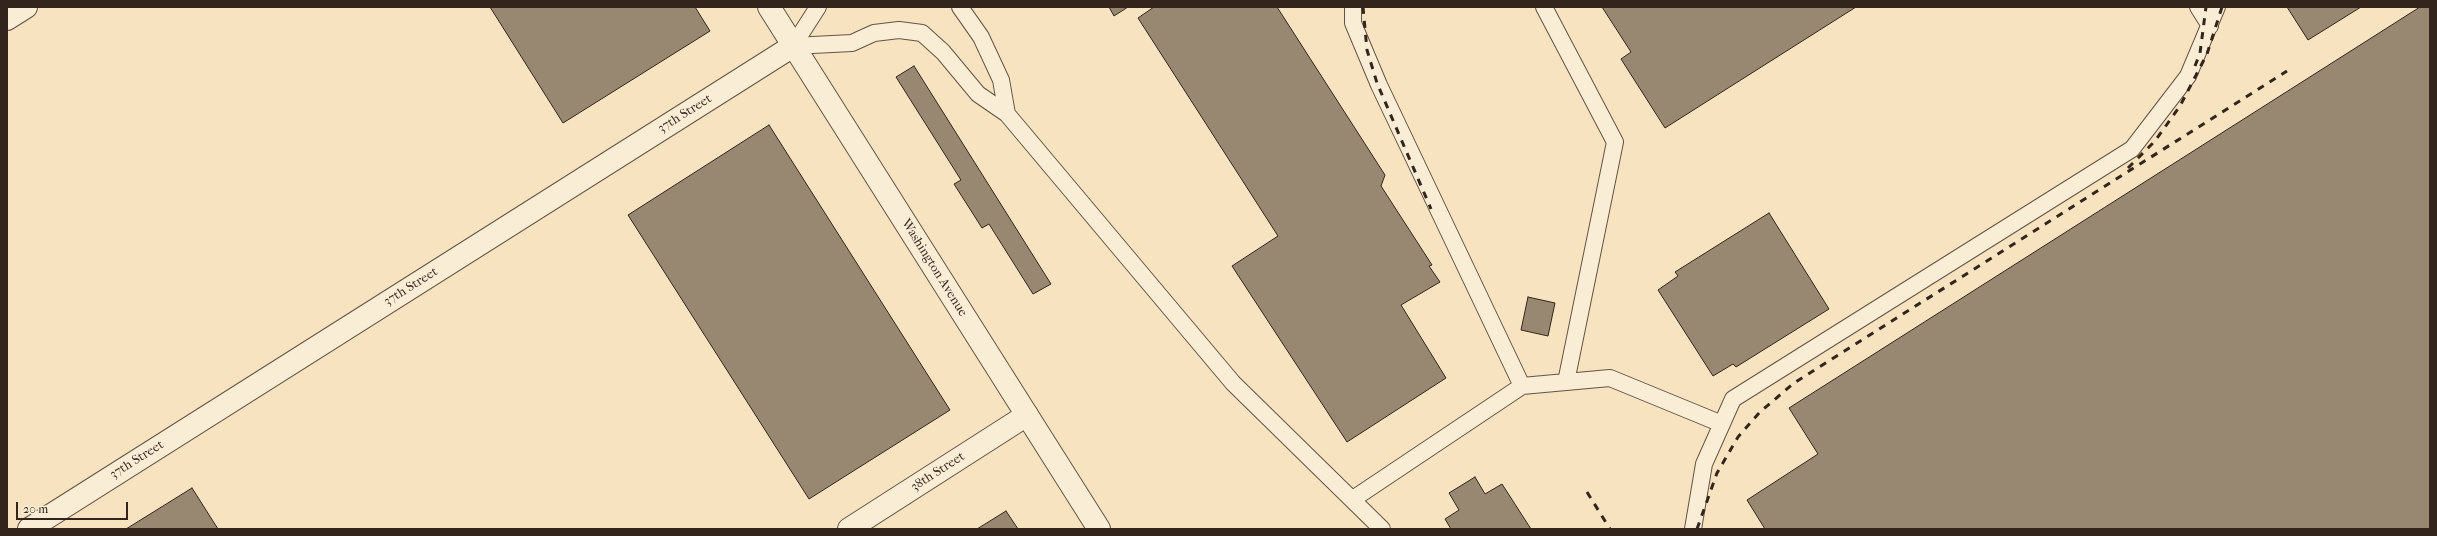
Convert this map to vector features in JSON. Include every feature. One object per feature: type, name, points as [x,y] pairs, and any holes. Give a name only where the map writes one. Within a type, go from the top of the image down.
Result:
[{"type":"street","points":[[7,19],[26,7]]},
{"type":"street","name":"Washington Avenue","points":[[769,7],[1099,529]]},
{"type":"street","name":"37th Street","points":[[29,529],[793,46]]},
{"type":"street","name":"38th Street","points":[[849,529],[1027,415]]},
{"type":"lane","points":[[793,46],[818,7]]},
{"type":"lane","points":[[1353,7],[1353,23],[1379,85],[1522,386]]},
{"type":"lane","points":[[1544,7],[1615,142],[1566,382]]},
{"type":"lane","points":[[2198,7],[2210,26]]},
{"type":"lane","points":[[1693,529],[1704,464],[1733,399],[2132,149],[2188,76],[2217,7]]},
{"type":"lane","points":[[962,8],[981,37],[1001,80],[1007,114]]},
{"type":"lane","points":[[793,46],[852,43],[874,34],[899,30],[922,33],[943,52],[978,94],[1007,114],[1233,383],[1382,529]]},
{"type":"lane","points":[[1353,499],[1522,386],[1610,378],[1722,424]]},
{"type":"building","points":[[490,7],[695,7],[710,31],[563,123]]},
{"type":"building","points":[[1109,7],[1128,7],[1114,16]]},
{"type":"building","points":[[1154,7],[1277,7],[1385,175],[1381,186],[1432,265],[1429,266],[1440,282],[1401,305],[1446,378],[1347,442],[1232,266],[1278,236],[1138,18]]},
{"type":"building","points":[[1602,7],[1856,7],[1665,128],[1621,59],[1631,52]]},
{"type":"building","points":[[2287,7],[2361,7],[2308,40]]},
{"type":"building","points":[[2420,7],[2430,7],[2430,529],[1765,529],[1747,500],[1818,454],[1789,408]]},
{"type":"building","points":[[914,66],[1051,284],[1033,294],[989,224],[982,228],[954,184],[961,180],[896,77]]},
{"type":"building","points":[[769,125],[950,410],[809,499],[628,215]]},
{"type":"building","points":[[1769,213],[1829,309],[1736,367],[1733,364],[1713,376],[1658,290],[1678,276],[1675,272]]},
{"type":"building","points":[[1528,297],[1555,303],[1548,336],[1521,330]]},
{"type":"building","points":[[1475,477],[1485,494],[1502,484],[1531,529],[1451,529],[1445,519],[1459,510],[1449,493]]},
{"type":"building","points":[[192,488],[218,529],[126,529]]},
{"type":"building","points":[[1006,511],[1018,529],[977,529]]},
{"type":"railway","points":[[1363,7],[1367,50],[1377,83],[1431,209]]},
{"type":"railway","points":[[2195,66],[2200,53],[2206,7]]},
{"type":"railway","points":[[2128,168],[2155,141],[2180,106],[2207,54],[2222,7]]},
{"type":"railway","points":[[1697,529],[1717,473],[1738,437],[1760,412],[1794,383],[2287,71]]},
{"type":"railway","points":[[1587,492],[1610,529]]}]
